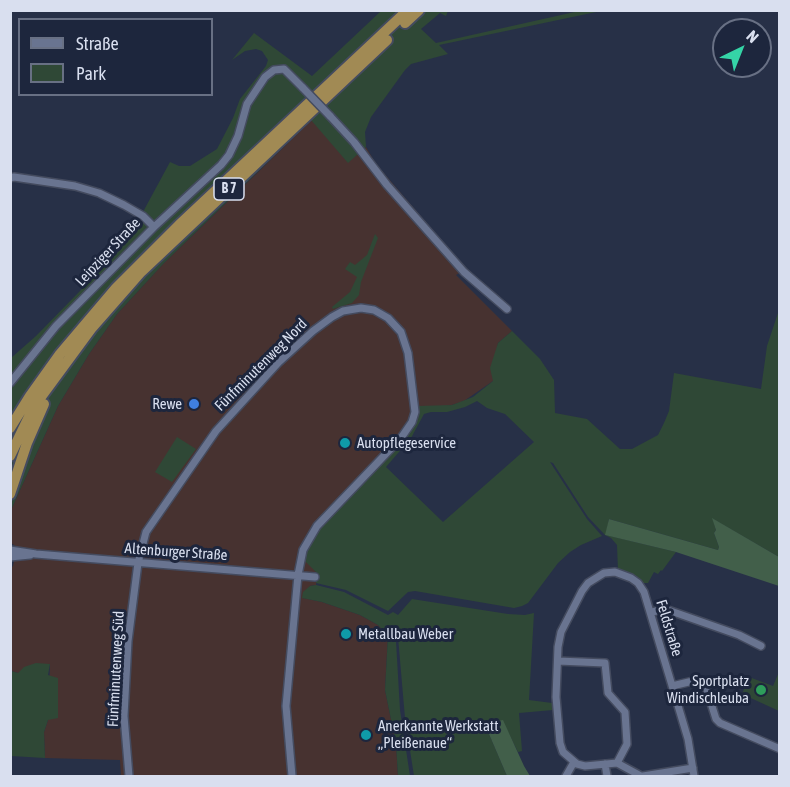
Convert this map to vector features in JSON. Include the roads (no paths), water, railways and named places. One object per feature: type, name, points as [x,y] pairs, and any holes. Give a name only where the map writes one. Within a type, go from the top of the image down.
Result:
[{"type":"highway","name":"B 7","points":[[10,456],[41,392],[68,346],[97,309],[142,260],[408,10]]},
{"type":"highway","name":"B 7","points":[[38,401],[91,329],[141,272],[419,10]]},
{"type":"highway","points":[[10,428],[45,374],[68,346]]},
{"type":"highway","points":[[10,494],[27,443],[54,380]]},
{"type":"street","points":[[154,227],[229,155],[238,136],[247,104],[265,77],[274,70],[284,69],[354,142],[387,185],[464,272],[507,309]]},
{"type":"street","name":"Leipziger Straße","points":[[10,383],[45,339],[154,227],[143,216],[99,194],[75,186],[12,178]]},
{"type":"street","name":"Fünfminutenweg Nord","points":[[138,563],[150,525],[216,431],[239,404],[300,342],[332,317],[355,308],[374,310],[394,323],[402,332],[406,343],[414,402],[412,422],[401,438],[316,525],[303,550],[298,575]]},
{"type":"street","name":"Altenburger Straße","points":[[10,550],[315,577]]},
{"type":"street","name":"Altenburger Straße","points":[[10,557],[36,554]]},
{"type":"street","name":"Fünfminutenweg Süd","points":[[129,777],[124,716],[128,641],[138,563]]},
{"type":"street","name":"Feldstraße","points":[[558,661],[561,632],[582,591],[596,577],[604,573],[615,572],[638,583],[652,612],[688,739],[694,777]]},
{"type":"street","points":[[292,777],[286,706],[298,575]]},
{"type":"street","points":[[652,612],[665,609],[739,635],[761,646]]},
{"type":"street","points":[[617,763],[627,744],[625,712],[608,693],[605,663],[558,661],[556,697],[560,743],[563,752],[574,762],[585,766],[617,763],[642,777],[693,768]]},
{"type":"street","points":[[672,686],[697,680],[702,682],[705,684],[716,719],[720,723],[780,749]]},
{"type":"street","points":[[566,777],[574,762]]},
{"type":"street","points":[[605,764],[607,777]]},
{"type":"place","name":"Rewe","points":[[194,404]]},
{"type":"place","name":"Autopflegeservice","points":[[345,443]]},
{"type":"place","name":"Metallbau Weber","points":[[346,634]]},
{"type":"place","name":"Sportplatz Windischleuba","points":[[761,690]]},
{"type":"place","name":"Anerkannte Werkstatt „Pleißenaue“","points":[[366,735]]}]
